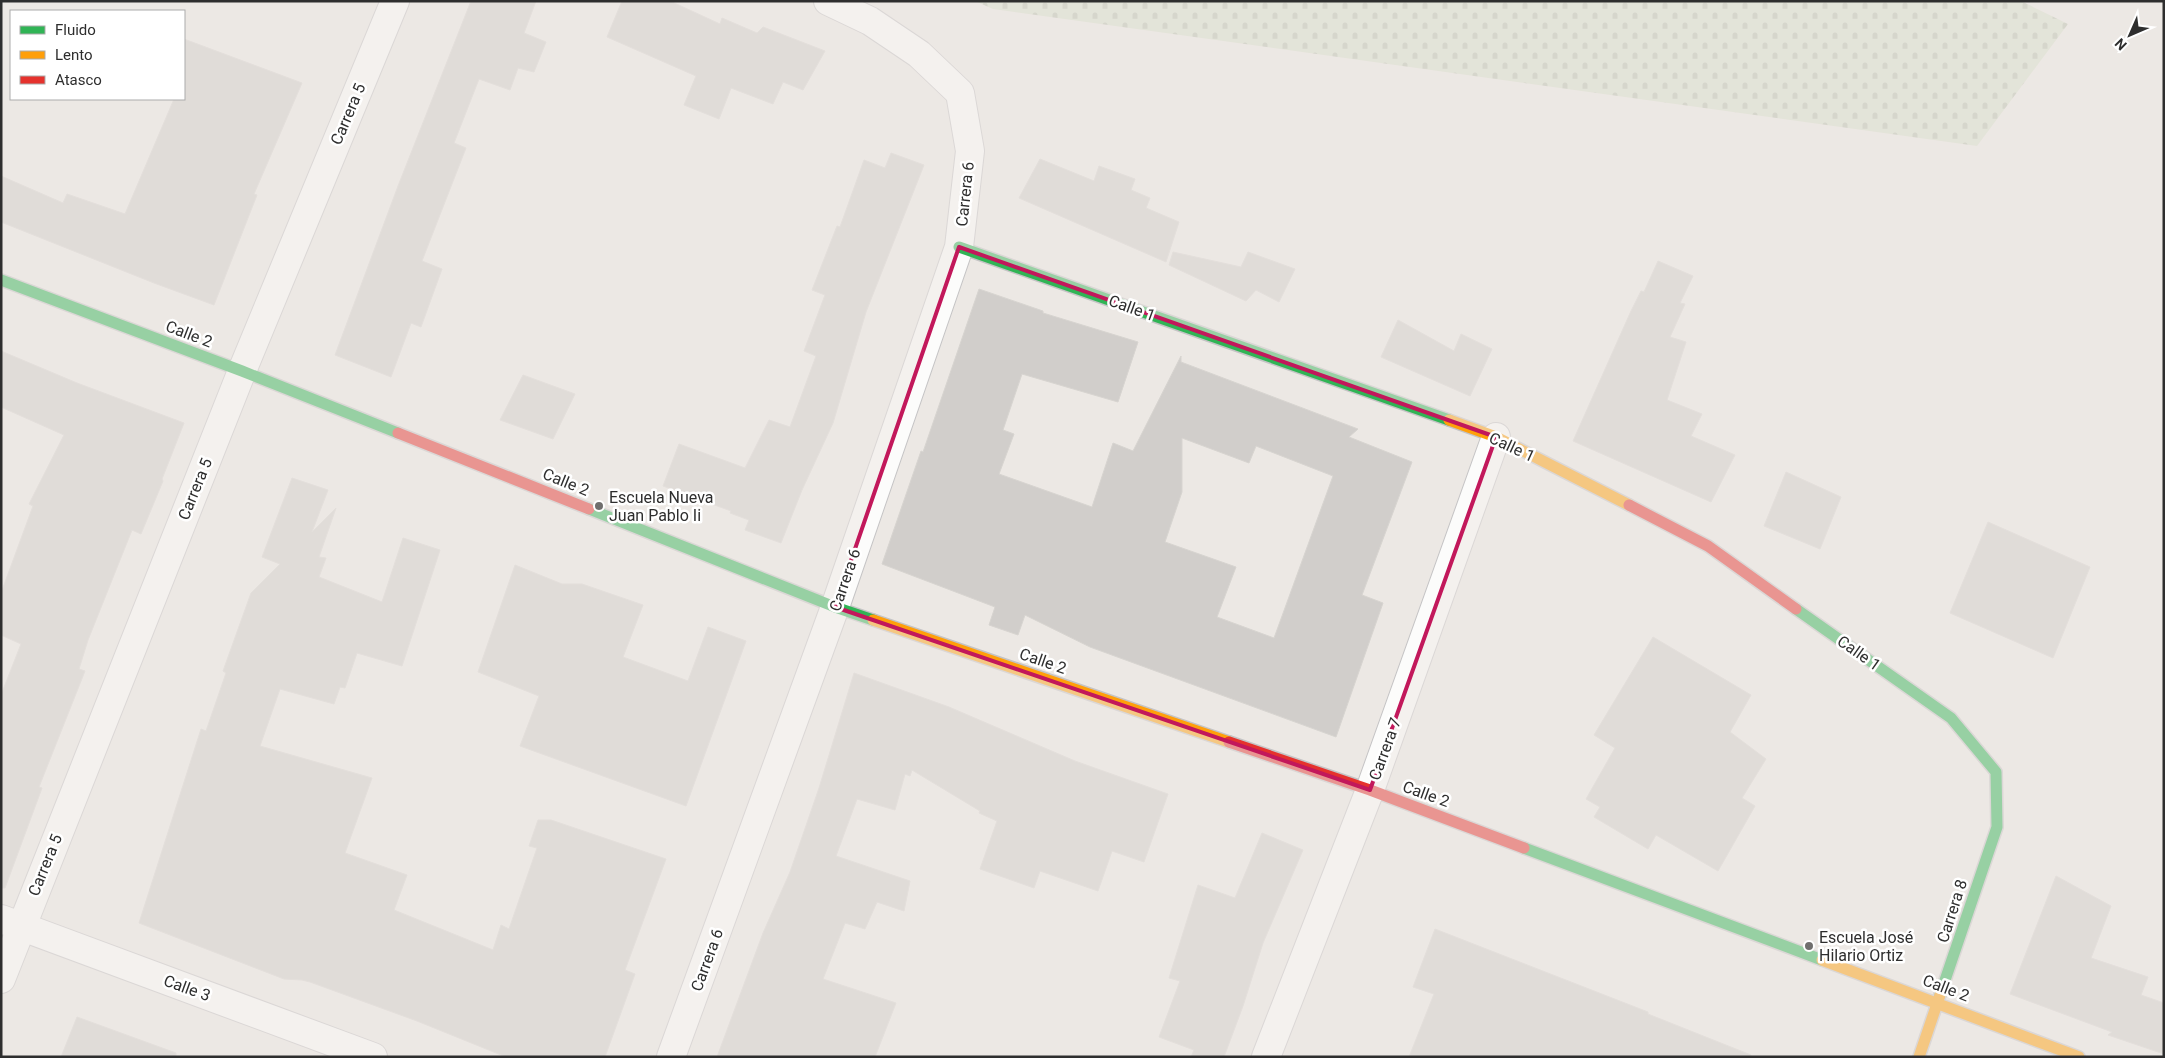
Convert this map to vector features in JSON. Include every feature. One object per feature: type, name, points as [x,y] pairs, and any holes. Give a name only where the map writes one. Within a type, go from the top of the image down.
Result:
[{"type":"street","name":"Carrera 5","points":[[1,979],[11,923],[395,1]]},
{"type":"street","name":"Carrera 6","points":[[671,1057],[836,607],[959,247],[970,151],[960,93],[919,54],[870,21],[828,1]]},
{"type":"street","name":"Calle 1","points":[[959,247],[1496,438],[1708,546],[1952,718],[1996,772]]},
{"type":"street","name":"Calle 2","points":[[1,280],[242,371],[836,607],[1370,790],[1938,1002],[2079,1057]]},
{"type":"street","name":"Carrera 7","points":[[1266,1057],[1370,790],[1496,438]]},
{"type":"street","name":"Carrera 8","points":[[1919,1057],[1997,827],[1996,772]]},
{"type":"street","name":"Calle 3","points":[[11,923],[372,1057]]},
{"type":"highlighted area","points":[[959,247],[1496,437],[1370,790],[835,607]]},
{"type":"green space","points":[[975,1],[2021,1],[2068,24],[1977,146],[993,9]]},
{"type":"building","points":[[471,1],[536,1],[524,33],[546,42],[534,72],[518,68],[510,90],[479,79],[454,143],[466,148],[422,261],[442,269],[421,327],[411,323],[391,377],[335,355],[398,186]]},
{"type":"building","points":[[622,1],[670,1],[720,24],[722,18],[757,33],[763,27],[825,51],[803,90],[783,82],[773,104],[731,88],[719,119],[684,105],[696,76],[607,37]]},
{"type":"building","points":[[185,39],[302,83],[254,194],[257,195],[214,305],[1,222],[1,176],[63,203],[67,194],[125,214],[174,100],[185,100]]},
{"type":"building","points":[[891,153],[924,165],[866,312],[833,423],[802,490],[781,543],[745,530],[749,520],[730,513],[731,511],[663,486],[679,444],[745,468],[769,420],[790,427],[816,356],[804,351],[825,295],[812,290],[837,226],[840,227],[864,160],[885,168]]},
{"type":"building","points":[[1040,159],[1094,181],[1099,166],[1135,179],[1131,190],[1150,198],[1146,208],[1179,222],[1166,262],[1019,198]]},
{"type":"building","points":[[1173,252],[1241,267],[1248,252],[1295,269],[1279,302],[1256,290],[1246,301],[1169,265]]},
{"type":"building","points":[[1658,261],[1693,276],[1680,303],[1685,304],[1670,337],[1686,342],[1667,400],[1702,414],[1691,436],[1735,455],[1711,502],[1573,441],[1631,311],[1641,291],[1644,292]]},
{"type":"building","points":[[979,289],[1043,311],[1043,313],[1138,342],[1118,402],[1022,374],[1003,430],[1014,434],[999,474],[1092,507],[1113,443],[1133,451],[1181,356],[1181,362],[1358,429],[1349,437],[1412,462],[1362,595],[1383,603],[1336,737],[1090,647],[1025,615],[1018,635],[989,625],[995,607],[882,564],[921,451],[923,452]],"holes":[[[1182,438],[1249,463],[1256,446],[1333,476],[1274,638],[1217,617],[1236,567],[1165,542],[1182,492]]]},
{"type":"building","points":[[1398,320],[1454,351],[1461,334],[1492,349],[1470,396],[1381,357]]},
{"type":"building","points":[[1,351],[77,383],[184,423],[141,534],[132,530],[88,640],[79,669],[85,671],[39,787],[42,788],[5,888],[1,888],[1,695],[21,644],[1,635],[1,593],[33,506],[29,504],[64,435],[1,407]]},
{"type":"building","points":[[523,375],[575,394],[553,439],[500,420]]},
{"type":"building","points":[[1786,472],[1841,497],[1820,549],[1764,526]]},
{"type":"building","points":[[292,478],[328,490],[312,532],[336,508],[319,557],[326,558],[319,577],[382,602],[403,538],[440,550],[402,666],[357,653],[345,688],[340,687],[334,704],[280,689],[260,746],[372,778],[345,853],[407,875],[394,910],[493,950],[501,925],[509,929],[537,848],[529,846],[538,820],[551,820],[666,859],[625,970],[635,974],[605,1057],[506,1057],[417,1021],[310,982],[284,979],[139,923],[201,729],[206,731],[226,673],[223,671],[251,593],[280,564],[262,557]]},
{"type":"building","points":[[1988,522],[2090,567],[2053,658],[1950,613]]},
{"type":"building","points":[[515,565],[562,584],[582,584],[643,605],[623,657],[688,681],[708,627],[746,641],[686,806],[520,746],[539,696],[478,672]]},
{"type":"building","points":[[1653,637],[1751,695],[1730,732],[1766,759],[1742,798],[1755,806],[1718,871],[1656,835],[1648,849],[1594,817],[1600,807],[1586,799],[1615,748],[1594,735]]},
{"type":"building","points":[[854,673],[949,707],[1075,761],[1168,794],[1144,862],[1112,851],[1098,891],[1040,871],[1034,888],[980,869],[997,821],[979,813],[980,811],[912,770],[910,776],[905,774],[895,810],[857,799],[836,856],[910,881],[904,911],[877,902],[865,929],[845,923],[823,979],[896,1003],[875,1057],[717,1057],[763,933],[790,872],[819,788]]},
{"type":"building","points":[[1262,833],[1303,850],[1263,943],[1224,1057],[1191,1057],[1194,1050],[1159,1037],[1180,981],[1169,978],[1198,885],[1235,898]]},
{"type":"building","points":[[2056,876],[2111,906],[2091,958],[2148,977],[2141,995],[2164,1003],[2164,1054],[2108,1035],[2112,1032],[2010,994]]},
{"type":"building","points":[[1435,929],[1648,1012],[1648,1014],[1751,1055],[1751,1057],[1409,1057],[1434,994],[1413,987]]},
{"type":"building","points":[[77,1017],[176,1053],[176,1057],[61,1057]]},
{"type":"traffic: fast","points":[[959,247],[1449,420]]},
{"type":"traffic: fast","points":[[1,280],[242,371],[398,433]]},
{"type":"traffic: fast","points":[[589,509],[835,607],[873,620]]},
{"type":"traffic: fast","points":[[1796,609],[1951,718],[1996,772],[1997,827],[1940,995]]},
{"type":"traffic: fast","points":[[1524,848],[1822,960]]},
{"type":"traffic: slow","points":[[1449,420],[1496,437],[1629,505]]},
{"type":"traffic: slow","points":[[873,620],[1229,742]]},
{"type":"traffic: slow","points":[[1822,960],[2079,1057]]},
{"type":"traffic: slow","points":[[1919,1057],[1940,995]]},
{"type":"traffic: jam","points":[[398,433],[589,509]]},
{"type":"traffic: jam","points":[[1629,505],[1708,546],[1796,609]]},
{"type":"traffic: jam","points":[[1229,742],[1370,790],[1524,848]]},
{"type":"place","name":"Escuela Nueva Juan Pablo Ii","points":[[599,506]]},
{"type":"place","name":"Escuela José Hilario Ortiz","points":[[1809,946]]}]
